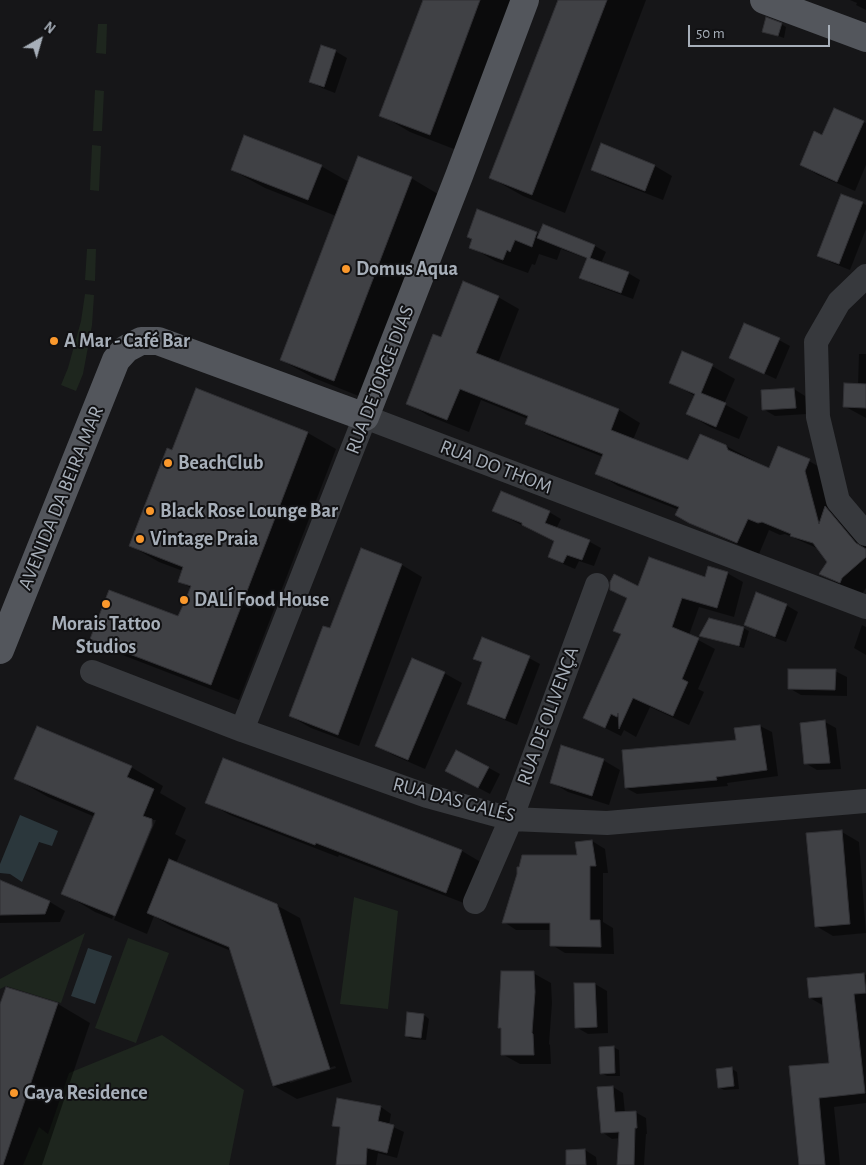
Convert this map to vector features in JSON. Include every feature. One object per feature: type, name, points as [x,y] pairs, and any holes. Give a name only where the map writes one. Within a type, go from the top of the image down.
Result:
[{"type":"main road","name":"RUA DE JORGE DIAS","points":[[365,418],[525,0]]},
{"type":"main road","points":[[764,0],[866,38]]},
{"type":"main road","name":"RUA DO THOM","points":[[126,349],[141,341],[158,341],[365,418]]},
{"type":"main road","name":"AVENIDA DA BEIRA MAR","points":[[0,650],[116,360],[126,349]]},
{"type":"street","points":[[866,276],[838,302],[816,342],[818,417],[838,501],[866,534]]},
{"type":"street","name":"RUA DO THOM","points":[[365,418],[866,607]]},
{"type":"street","name":"RUA DE JORGE DIAS","points":[[242,730],[365,418]]},
{"type":"street","name":"RUA DE OLIVENÇA","points":[[475,902],[511,818],[597,585]]},
{"type":"street","name":"RUA DAS GALÉS","points":[[92,672],[242,730],[427,796],[511,818],[607,822],[866,801]]},
{"type":"shaded area","points":[[98,24],[107,24],[106,54],[96,53]]},
{"type":"shaded area","points":[[95,90],[104,91],[102,131],[93,131]]},
{"type":"shaded area","points":[[92,145],[101,146],[99,191],[90,190]]},
{"type":"shaded area","points":[[87,249],[96,249],[95,281],[85,280]]},
{"type":"shaded area","points":[[85,294],[94,295],[92,325],[83,374],[76,391],[61,385],[68,368],[81,321]]},
{"type":"shaded area","points":[[20,815],[58,831],[52,846],[39,842],[22,882],[10,874],[0,873],[0,864]]},
{"type":"shaded area","points":[[354,897],[398,911],[388,1009],[340,1004]]},
{"type":"shaded area","points":[[85,933],[61,1003],[6,986],[0,989],[0,979]]},
{"type":"shaded area","points":[[128,938],[169,953],[136,1043],[95,1028]]},
{"type":"shaded area","points":[[88,948],[112,956],[95,1004],[71,996]]},
{"type":"shaded area","points":[[162,1035],[244,1090],[229,1165],[23,1165],[39,1127],[48,1134],[69,1073]]},
{"type":"building","points":[[423,0],[480,0],[430,135],[379,116]]},
{"type":"building","points":[[558,0],[607,0],[532,195],[489,178]]},
{"type":"building","points":[[766,17],[782,23],[778,36],[762,32]]},
{"type":"building","points":[[321,45],[336,50],[324,87],[309,82]]},
{"type":"building","points":[[834,108],[864,121],[837,182],[800,165],[814,131],[822,135]]},
{"type":"building","points":[[244,135],[322,165],[308,200],[231,170]]},
{"type":"building","points":[[601,143],[655,165],[645,191],[591,170]]},
{"type":"building","name":"Domus Aqua","points":[[358,156],[412,177],[334,381],[280,360]]},
{"type":"building","points":[[841,194],[863,202],[839,264],[817,256]]},
{"type":"building","points":[[477,209],[537,232],[532,247],[515,240],[510,252],[507,250],[503,260],[469,248],[472,239],[467,237]]},
{"type":"building","points":[[543,224],[595,245],[590,258],[629,272],[621,293],[579,278],[587,258],[537,238]]},
{"type":"building","points":[[463,281],[499,296],[476,353],[619,409],[611,430],[688,460],[700,434],[726,445],[728,450],[769,468],[778,446],[810,459],[805,471],[819,524],[825,506],[856,543],[866,549],[866,557],[842,578],[840,583],[819,574],[827,562],[813,543],[790,536],[791,534],[762,522],[758,523],[748,519],[737,543],[689,523],[675,515],[679,507],[595,474],[603,454],[525,424],[528,416],[460,389],[447,420],[406,404],[433,334],[441,337]]},
{"type":"building","points":[[744,323],[780,338],[764,374],[729,358]]},
{"type":"building","points":[[682,351],[713,364],[701,393],[726,403],[716,427],[686,414],[695,394],[669,383]]},
{"type":"building","points":[[844,383],[866,384],[866,408],[843,407]]},
{"type":"building","points":[[196,388],[308,432],[211,685],[90,639],[109,590],[178,616],[185,601],[191,586],[178,582],[183,567],[129,546],[167,448],[172,450]]},
{"type":"building","points":[[794,388],[796,408],[762,410],[761,390]]},
{"type":"building","points":[[501,491],[550,511],[545,523],[590,540],[582,560],[567,555],[563,563],[548,557],[554,541],[522,525],[522,523],[492,511]]},
{"type":"building","points":[[361,548],[402,564],[338,735],[289,716],[323,626],[330,628]]},
{"type":"building","points":[[649,557],[705,577],[708,566],[728,572],[717,608],[682,598],[672,627],[699,638],[682,679],[688,682],[673,716],[633,698],[619,729],[618,713],[617,717],[611,714],[605,728],[583,718],[621,634],[613,631],[627,598],[610,590],[610,582],[614,574],[638,586]]},
{"type":"building","points":[[756,592],[787,604],[775,637],[744,625]]},
{"type":"building","points":[[709,618],[744,627],[739,646],[699,636]]},
{"type":"building","points":[[482,637],[530,656],[505,719],[467,704],[482,662],[473,659]]},
{"type":"building","points":[[412,658],[445,672],[408,760],[375,746]]},
{"type":"building","points":[[788,669],[836,669],[835,690],[788,689]]},
{"type":"building","points":[[825,720],[830,763],[804,764],[800,723]]},
{"type":"building","points":[[760,725],[767,770],[716,777],[717,780],[625,788],[622,750],[736,740],[734,728]]},
{"type":"building","points":[[37,726],[132,766],[127,777],[154,789],[143,816],[152,819],[152,826],[115,916],[61,894],[95,813],[14,779]]},
{"type":"building","points":[[561,745],[604,759],[592,796],[550,783]]},
{"type":"building","points":[[456,750],[489,767],[478,788],[445,771]]},
{"type":"building","points":[[223,758],[462,850],[446,893],[205,803]]},
{"type":"building","points":[[842,830],[850,924],[815,927],[806,833]]},
{"type":"building","points":[[592,840],[596,866],[590,866],[590,920],[600,920],[601,947],[550,946],[550,923],[502,923],[522,855],[577,855],[575,842]]},
{"type":"building","points":[[169,859],[277,904],[330,1069],[273,1086],[229,947],[147,913]]},
{"type":"building","points":[[0,880],[50,901],[45,914],[0,915]]},
{"type":"building","points":[[501,971],[534,971],[535,992],[532,1033],[534,1055],[501,1055],[501,1028],[498,1028]]},
{"type":"building","points":[[864,973],[866,993],[854,994],[865,1093],[819,1098],[825,1165],[799,1165],[789,1066],[829,1063],[822,997],[809,998],[807,978]]},
{"type":"building","points":[[574,983],[595,983],[597,1027],[575,1028]]},
{"type":"building","name":"Gaya Residence","points":[[6,987],[58,1003],[3,1165],[0,1165],[0,1004]]},
{"type":"building","points":[[407,1012],[424,1014],[421,1038],[405,1036]]},
{"type":"building","points":[[614,1046],[615,1073],[600,1074],[599,1047]]},
{"type":"building","points":[[732,1067],[734,1086],[718,1088],[716,1069]]},
{"type":"building","points":[[613,1086],[615,1112],[636,1111],[637,1128],[635,1128],[634,1165],[617,1165],[619,1132],[601,1133],[597,1087]]},
{"type":"building","points":[[337,1098],[381,1106],[378,1121],[394,1125],[387,1153],[367,1148],[366,1165],[336,1165],[340,1127],[332,1126]]},
{"type":"building","points":[[585,1149],[586,1165],[566,1165],[566,1150]]},
{"type":"place","name":"Domus Aqua","points":[[346,269]]},
{"type":"place","name":"A Mar - Café Bar","points":[[54,341]]},
{"type":"place","name":"BeachClub","points":[[168,463]]},
{"type":"place","name":"Black Rose Lounge Bar","points":[[150,511]]},
{"type":"place","name":"Vintage Praia","points":[[140,539]]},
{"type":"place","name":"DALÍ Food House","points":[[184,600]]},
{"type":"place","name":"Morais Tattoo Studios","points":[[106,604]]},
{"type":"place","name":"Gaya Residence","points":[[14,1093]]}]
